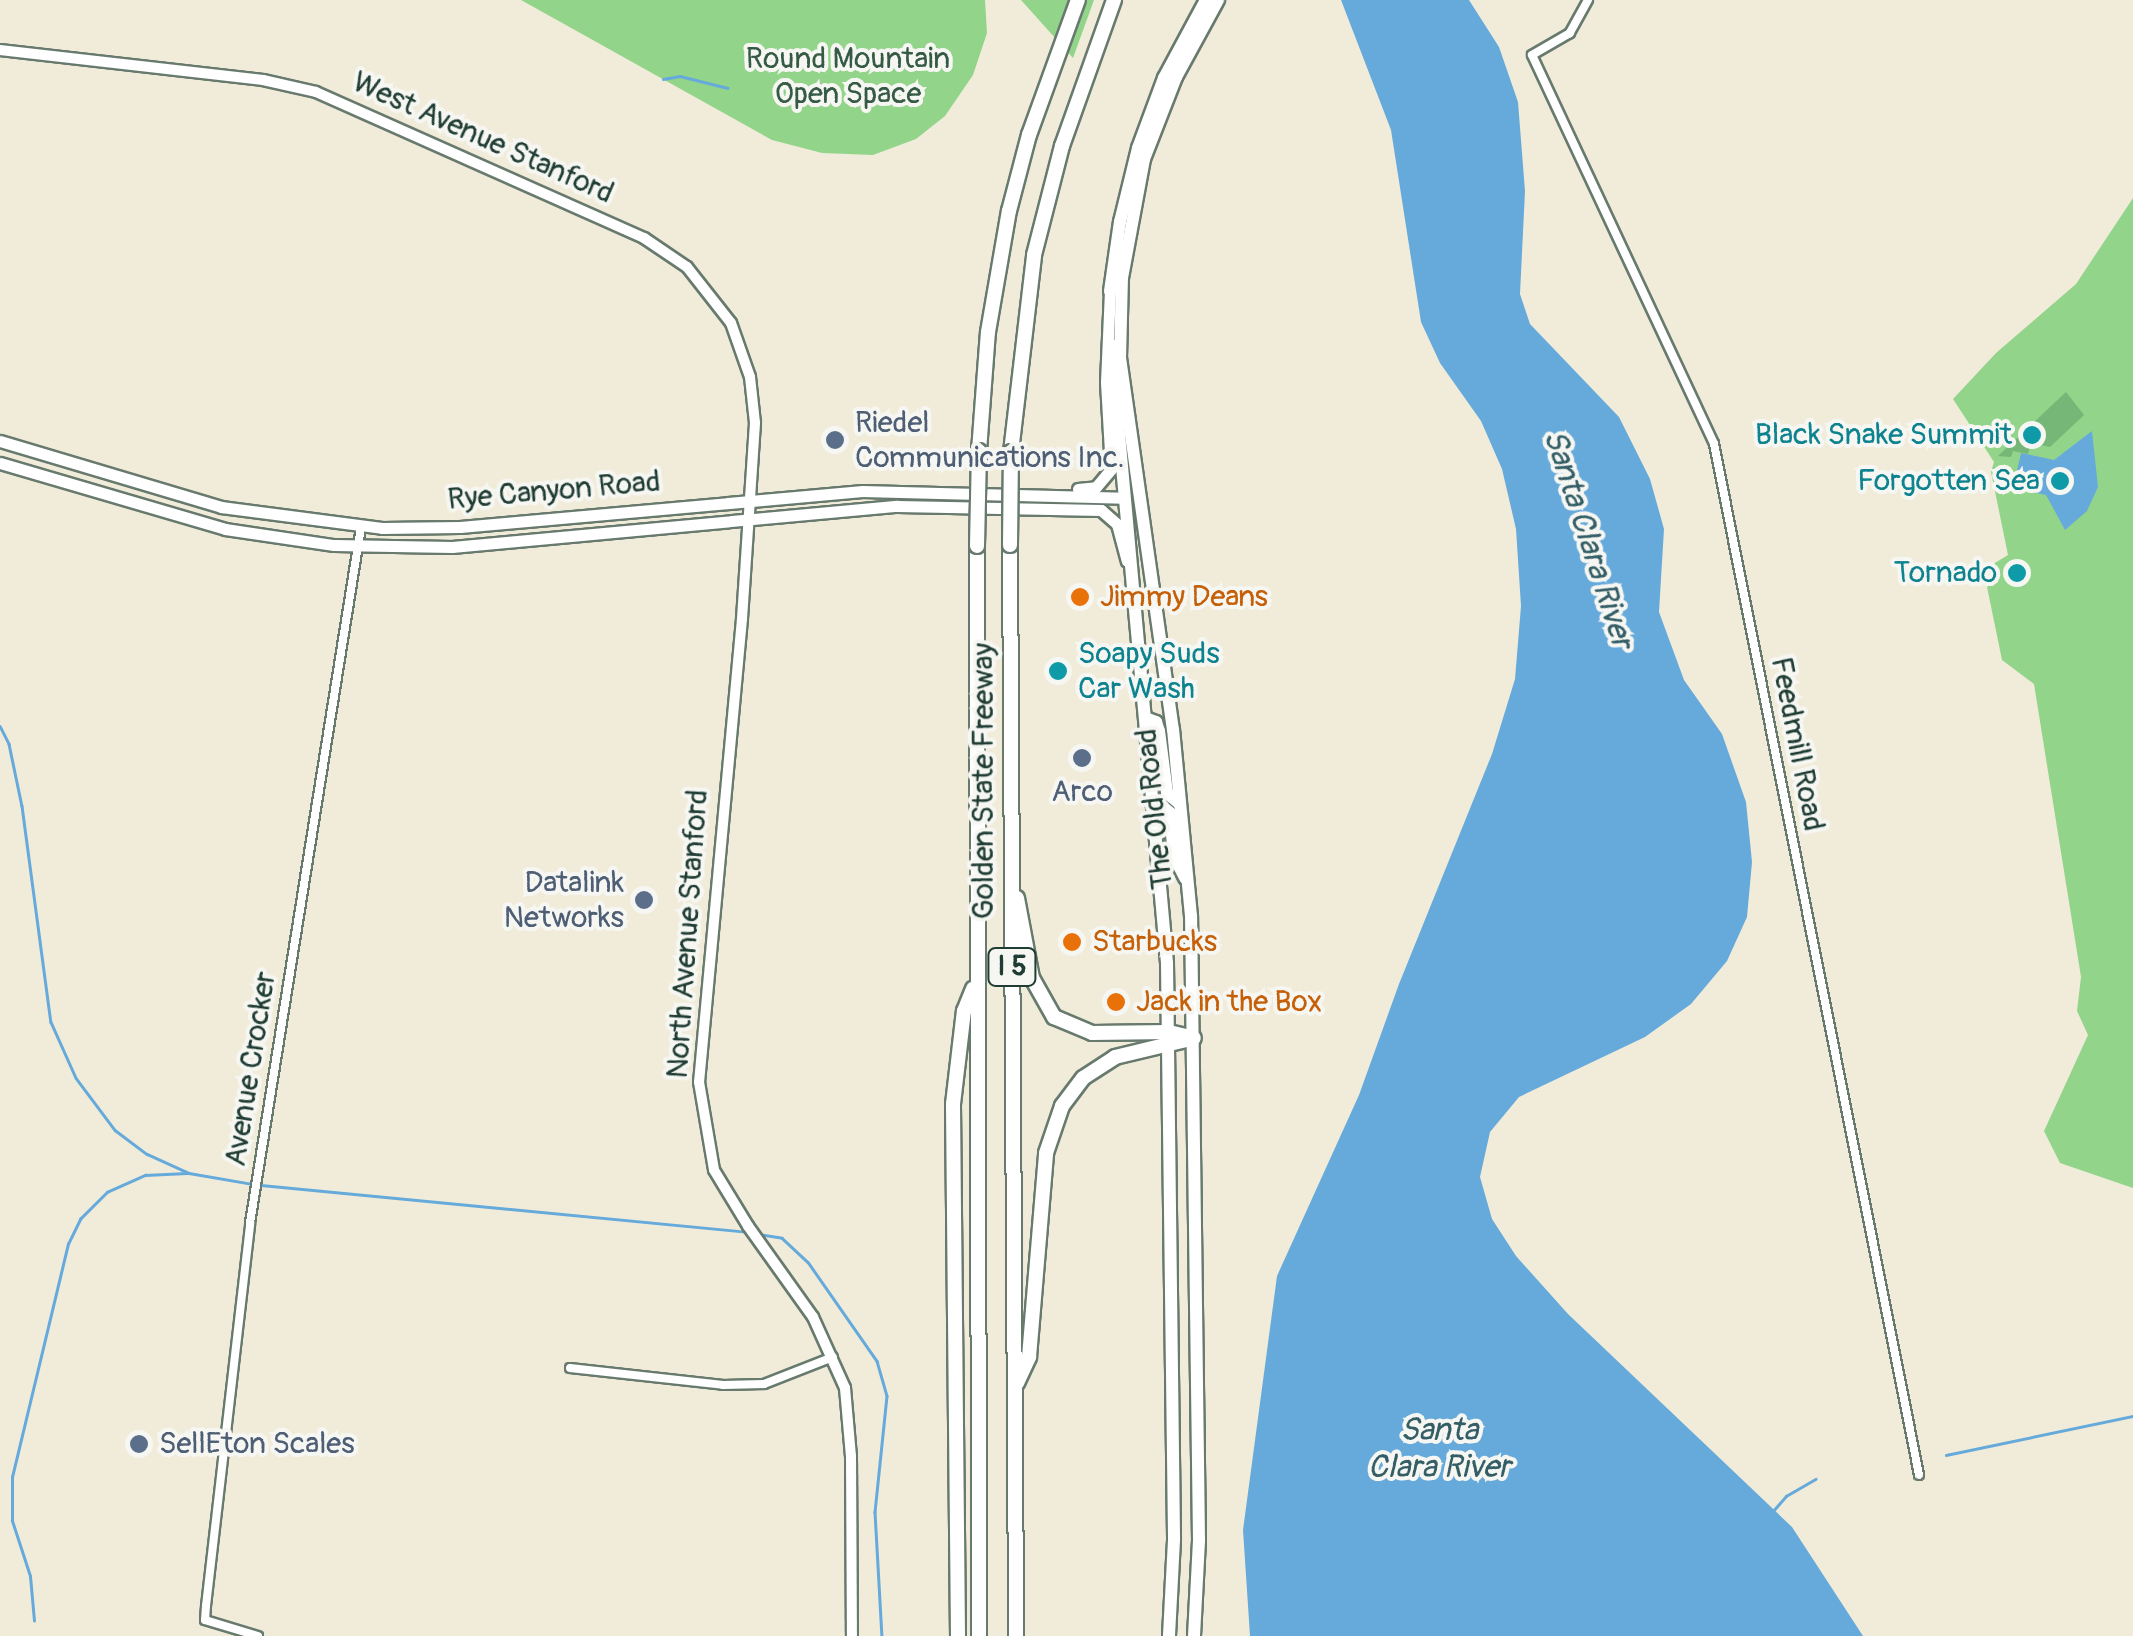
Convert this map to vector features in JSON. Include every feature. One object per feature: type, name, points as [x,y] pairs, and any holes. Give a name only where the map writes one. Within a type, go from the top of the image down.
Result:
[{"type":"highway","name":"Golden State Freeway","points":[[979,1636],[978,451],[988,332],[1006,224],[1029,134],[1078,0]]},
{"type":"highway","name":"Golden State Freeway","points":[[1016,1636],[1011,452],[1034,255],[1088,71],[1112,5]]},
{"type":"highway","points":[[1012,878],[1028,939],[1032,978],[1054,1017],[1078,1031],[1194,1038]]},
{"type":"highway","points":[[958,1636],[952,1104],[964,1012],[976,984]]},
{"type":"highway","points":[[1015,1388],[1029,1357],[1042,1189],[1054,1122],[1071,1092],[1098,1067],[1169,1038]]},
{"type":"main road","name":"The Old Road","points":[[1169,1636],[1174,1540],[1169,1038],[1155,800],[1129,566],[1110,345],[1110,291],[1120,222],[1150,126],[1206,0]]},
{"type":"main road","name":"The Old Road","points":[[1157,108],[1218,0]]},
{"type":"main road","name":"The Old Road","points":[[1150,126],[1127,231],[1120,358],[1187,880],[1194,1038],[1199,1540],[1194,1636]]},
{"type":"main road","points":[[942,493],[1087,490],[1104,482],[1112,456],[1106,382],[1110,291]]},
{"type":"main road","name":"Rye Canyon Road","points":[[0,441],[221,507],[360,527],[460,527],[862,490],[1123,498]]},
{"type":"main road","name":"Rye Canyon Road","points":[[0,463],[225,529],[358,546],[452,547],[888,507],[1100,510],[1117,524],[1129,566]]},
{"type":"main road","name":"Rye Canyon Road","points":[[888,507],[897,500],[1123,498],[1140,494]]},
{"type":"main road","points":[[1145,718],[1156,722],[1168,794],[1179,803]]},
{"type":"main road","points":[[1155,800],[1170,813],[1178,872],[1187,880]]},
{"type":"street","name":"Feedmill Road","points":[[1588,0],[1570,32],[1532,55],[1714,444],[1920,1475]]},
{"type":"street","name":"West Avenue Stanford","points":[[0,50],[263,80],[316,92],[651,242],[697,277],[735,330],[755,409],[750,498]]},
{"type":"street","name":"North Avenue Stanford","points":[[750,498],[699,1082],[714,1170],[748,1226],[813,1316],[845,1388],[850,1422],[852,1636]]},
{"type":"street","name":"Avenue Crocker","points":[[258,1636],[205,1620],[250,1223],[360,527]]},
{"type":"street","points":[[570,1368],[723,1385],[764,1384],[834,1357]]},
{"type":"green space","name":"Round Mountain Open Space","points":[[521,0],[985,0],[987,33],[973,75],[945,116],[916,139],[873,155],[822,153],[772,140]]},
{"type":"green space","name":"Round Mountain Open Space","points":[[1021,0],[1094,0],[1073,58]]},
{"type":"green space","points":[[2133,198],[2133,1188],[2060,1163],[2044,1131],[2088,1035],[2077,1011],[2081,977],[2034,684],[2002,660],[1986,582],[1993,564],[2008,555],[1991,472],[1994,462],[1953,399],[1996,353],[2076,284]]},
{"type":"green space","points":[[2066,392],[2084,415],[2050,447],[2031,443],[2028,454],[2013,451],[2011,457],[1998,456]]},
{"type":"water","name":"Santa Clara River","points":[[1341,0],[1469,0],[1499,47],[1518,102],[1525,191],[1520,294],[1530,324],[1619,417],[1650,479],[1664,529],[1659,612],[1684,680],[1722,734],[1746,802],[1752,862],[1747,917],[1727,961],[1691,1004],[1645,1037],[1519,1097],[1490,1132],[1480,1177],[1492,1219],[1516,1256],[1568,1314],[1792,1527],[1863,1636],[1250,1636],[1243,1530],[1277,1276],[1359,1095],[1399,984],[1492,754],[1515,679],[1521,606],[1516,529],[1502,469],[1481,421],[1440,363],[1421,322],[1391,130]]},
{"type":"water","points":[[2092,431],[2098,487],[2087,511],[2065,530],[2046,495],[2013,488],[2021,453],[2054,460]]},
{"type":"waterway","points":[[663,79],[680,76],[728,88]]},
{"type":"waterway","points":[[0,726],[9,744],[22,806],[51,1022],[76,1078],[115,1130],[147,1154],[189,1173],[253,1184]]},
{"type":"waterway","points":[[34,1621],[30,1576],[12,1521],[12,1477],[68,1244],[80,1219],[107,1192],[145,1175],[187,1173]]},
{"type":"waterway","points":[[261,1185],[745,1232]]},
{"type":"waterway","points":[[758,1234],[782,1238],[808,1262],[877,1361],[887,1396],[875,1512],[882,1636]]},
{"type":"waterway","points":[[1946,1455],[2133,1416]]},
{"type":"waterway","points":[[1773,1511],[1786,1496],[1815,1479]]},
{"type":"place","name":"Black Snake Summit","points":[[2032,435]]},
{"type":"place","name":"Riedel Communications Inc.","points":[[835,440]]},
{"type":"place","name":"Forgotten Sea","points":[[2060,481]]},
{"type":"place","name":"Tornado","points":[[2017,573]]},
{"type":"place","name":"Jimmy Deans","points":[[1080,597]]},
{"type":"place","name":"Soapy Suds Car Wash","points":[[1058,671]]},
{"type":"place","name":"Arco","points":[[1082,758]]},
{"type":"place","name":"Datalink Networks","points":[[644,900]]},
{"type":"place","name":"Starbucks","points":[[1072,942]]},
{"type":"place","name":"Jack in the Box","points":[[1116,1002]]},
{"type":"place","name":"SellEton Scales","points":[[139,1444]]}]
